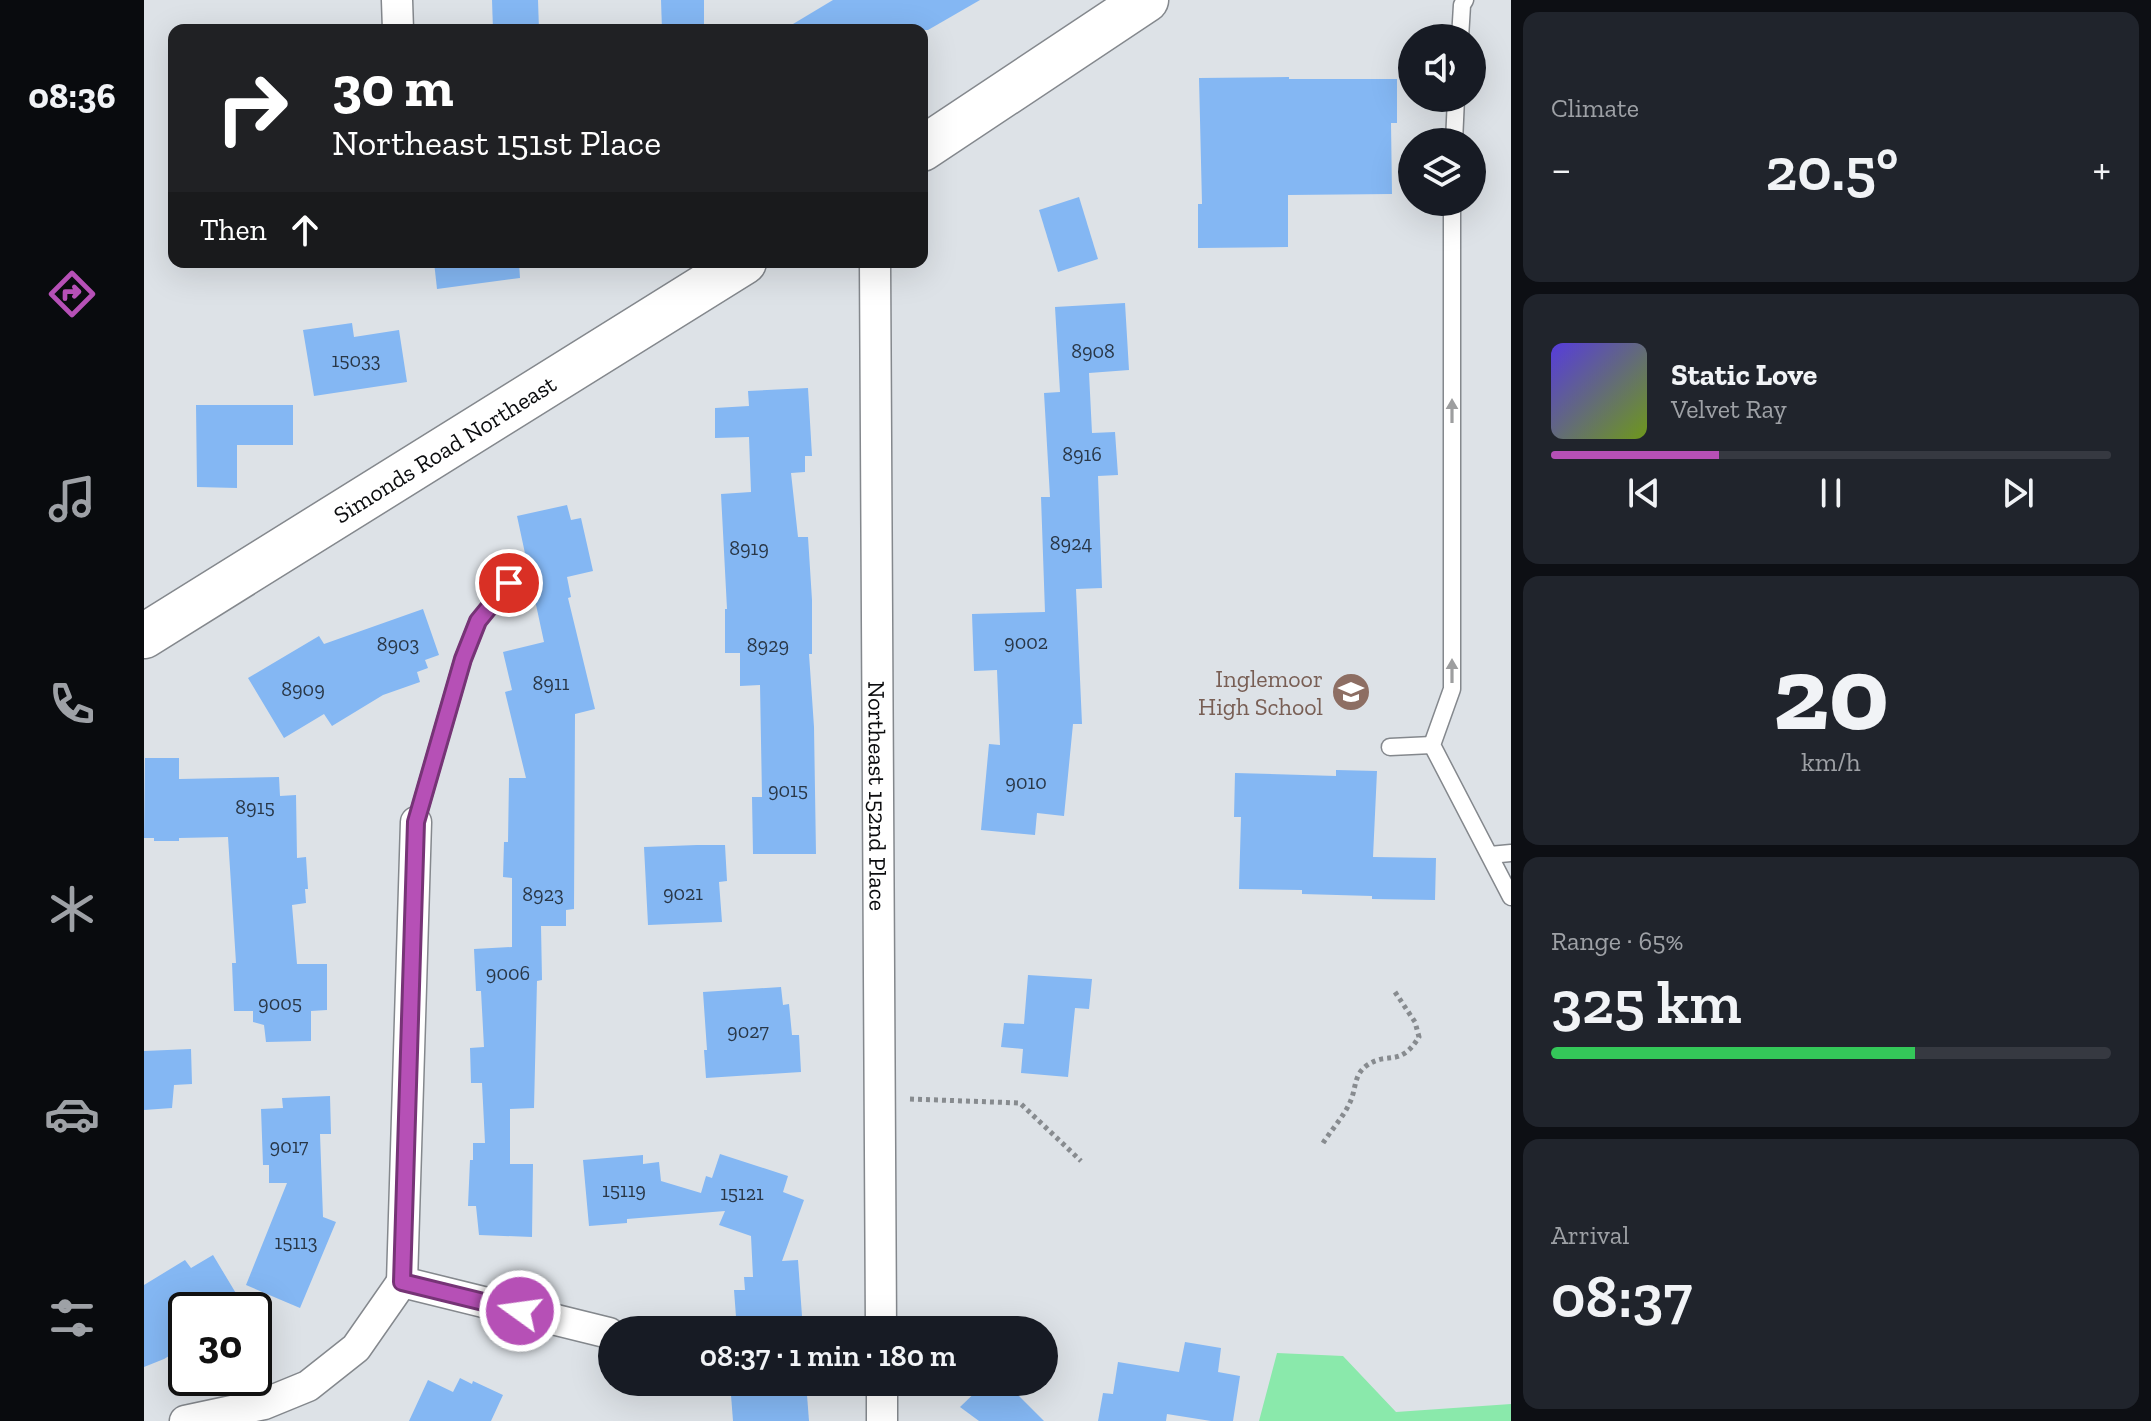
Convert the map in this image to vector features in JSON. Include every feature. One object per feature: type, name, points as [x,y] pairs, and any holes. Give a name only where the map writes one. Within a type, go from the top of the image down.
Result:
[{"type":"main road","points":[[928,145],[1146,0]]},
{"type":"main road","name":"Simonds Road Northeast","points":[[144,636],[726,268]]},
{"type":"street","points":[[397,0],[398,24]]},
{"type":"street","name":"Northeast 152nd Place","points":[[875,268],[881,1316]]},
{"type":"street","points":[[185,1421],[264,1404],[308,1386],[356,1348],[402,1282],[416,822]]},
{"type":"street","points":[[402,1282],[598,1330]]},
{"type":"street","points":[[882,1396],[882,1421]]},
{"type":"lane","points":[[1461,24],[1465,0]]},
{"type":"lane","points":[[1452,216],[1452,689],[1432,745],[1511,897]]},
{"type":"lane","points":[[416,822],[463,659],[478,621],[509,583]]},
{"type":"lane","points":[[1390,747],[1432,745]]},
{"type":"lane","points":[[1490,855],[1511,853]]},
{"type":"path","points":[[1323,1143],[1351,1101],[1357,1076],[1366,1066],[1380,1060],[1396,1059],[1410,1052],[1419,1037],[1415,1022],[1395,992]]},
{"type":"path","points":[[880,1099],[1020,1103],[1081,1161]]},
{"type":"green space","points":[[1277,1353],[1343,1356],[1396,1412],[1511,1404],[1511,1421],[1259,1421]]},
{"type":"building","points":[[492,0],[538,0],[539,24],[493,24]]},
{"type":"building","points":[[661,0],[704,0],[704,24],[662,24]]},
{"type":"building","points":[[833,0],[980,0],[928,30],[928,24],[793,24]]},
{"type":"building","points":[[1199,78],[1397,79],[1397,123],[1391,123],[1392,194],[1288,195],[1288,247],[1198,248],[1198,204],[1202,204]]},
{"type":"building","points":[[1079,197],[1098,259],[1058,272],[1039,210]]},
{"type":"building","points":[[435,268],[519,268],[520,278],[437,289]]},
{"type":"building","points":[[1125,303],[1129,370],[1089,373],[1092,433],[1115,432],[1118,475],[1098,476],[1102,588],[1076,589],[1082,724],[1073,724],[1064,816],[1037,813],[1035,835],[981,830],[989,744],[1000,745],[997,670],[974,671],[972,614],[1045,612],[1041,497],[1050,497],[1044,393],[1060,392],[1055,307]]},
{"type":"building","points":[[352,323],[354,337],[399,330],[407,382],[314,396],[303,330]]},
{"type":"building","points":[[808,388],[812,456],[805,456],[805,472],[791,473],[798,537],[808,537],[812,600],[812,654],[809,654],[814,727],[816,854],[753,854],[752,797],[762,797],[760,685],[740,686],[740,653],[725,653],[727,609],[721,494],[751,492],[749,437],[715,438],[715,408],[749,406],[748,391]]},
{"type":"building","points":[[196,405],[293,405],[293,445],[237,445],[237,488],[197,487]]},
{"type":"building","points":[[567,505],[571,520],[581,518],[593,571],[567,577],[571,597],[568,598],[595,709],[575,714],[574,909],[566,910],[566,926],[541,926],[542,980],[537,981],[534,1108],[510,1109],[510,1164],[533,1164],[532,1237],[479,1235],[476,1206],[468,1206],[473,1143],[485,1143],[482,1083],[471,1083],[470,1048],[484,1047],[481,991],[476,991],[474,949],[512,947],[512,878],[503,877],[504,842],[508,842],[509,778],[526,778],[505,692],[512,690],[503,652],[544,642],[517,516]]},
{"type":"building","points":[[423,609],[439,655],[425,660],[428,668],[417,672],[420,682],[383,695],[332,726],[324,714],[284,738],[248,678],[319,636],[324,644]]},
{"type":"building","points":[[145,758],[179,758],[179,779],[279,777],[280,796],[296,795],[297,858],[306,857],[308,889],[305,889],[306,903],[292,905],[297,964],[327,964],[327,1010],[311,1011],[311,1041],[266,1042],[264,1025],[253,1022],[253,1011],[234,1011],[232,963],[236,963],[228,837],[179,838],[179,841],[144,838]]},
{"type":"building","points":[[1336,770],[1377,771],[1373,857],[1436,858],[1435,900],[1302,894],[1302,890],[1239,889],[1241,817],[1234,817],[1235,773],[1336,776]]},
{"type":"building","points":[[725,845],[727,881],[719,882],[722,922],[648,925],[644,847]]},
{"type":"building","points":[[1028,975],[1092,979],[1089,1009],[1075,1008],[1068,1077],[1021,1073],[1023,1049],[1001,1047],[1004,1023],[1024,1024]]},
{"type":"building","points":[[781,987],[783,1005],[789,1004],[792,1035],[799,1035],[801,1072],[706,1078],[703,992]]},
{"type":"building","points":[[191,1049],[192,1084],[174,1085],[172,1108],[144,1110],[144,1051]]},
{"type":"building","points":[[330,1096],[331,1134],[320,1134],[323,1217],[336,1222],[300,1308],[272,1296],[272,1292],[262,1292],[246,1285],[287,1183],[269,1183],[269,1165],[263,1165],[261,1109],[283,1108],[282,1098]]},
{"type":"building","points":[[720,1154],[788,1176],[783,1192],[804,1200],[782,1261],[798,1260],[802,1316],[736,1316],[734,1290],[745,1290],[744,1277],[753,1277],[751,1236],[719,1225],[725,1211],[627,1219],[627,1223],[589,1226],[583,1160],[643,1155],[643,1164],[659,1162],[661,1181],[701,1193],[706,1176],[712,1178]]},
{"type":"building","points":[[213,1255],[235,1292],[168,1292],[168,1357],[144,1367],[144,1285],[185,1260],[191,1268]]},
{"type":"building","points":[[1185,1342],[1221,1348],[1218,1372],[1240,1376],[1233,1421],[1167,1414],[1166,1421],[1098,1421],[1103,1393],[1113,1394],[1118,1362],[1179,1372]]},
{"type":"building","points":[[460,1378],[503,1395],[491,1421],[409,1421],[428,1380],[453,1392]]},
{"type":"building","points":[[731,1396],[807,1396],[809,1421],[733,1421]]},
{"type":"building","points":[[971,1396],[1019,1396],[1044,1421],[979,1421],[960,1407]]},
{"type":"place","name":"Inglemoor High School","points":[[1351,692]]},
{"type":"route","points":[[509,583],[478,621],[463,659],[416,822],[402,1282],[520,1311]]}]
